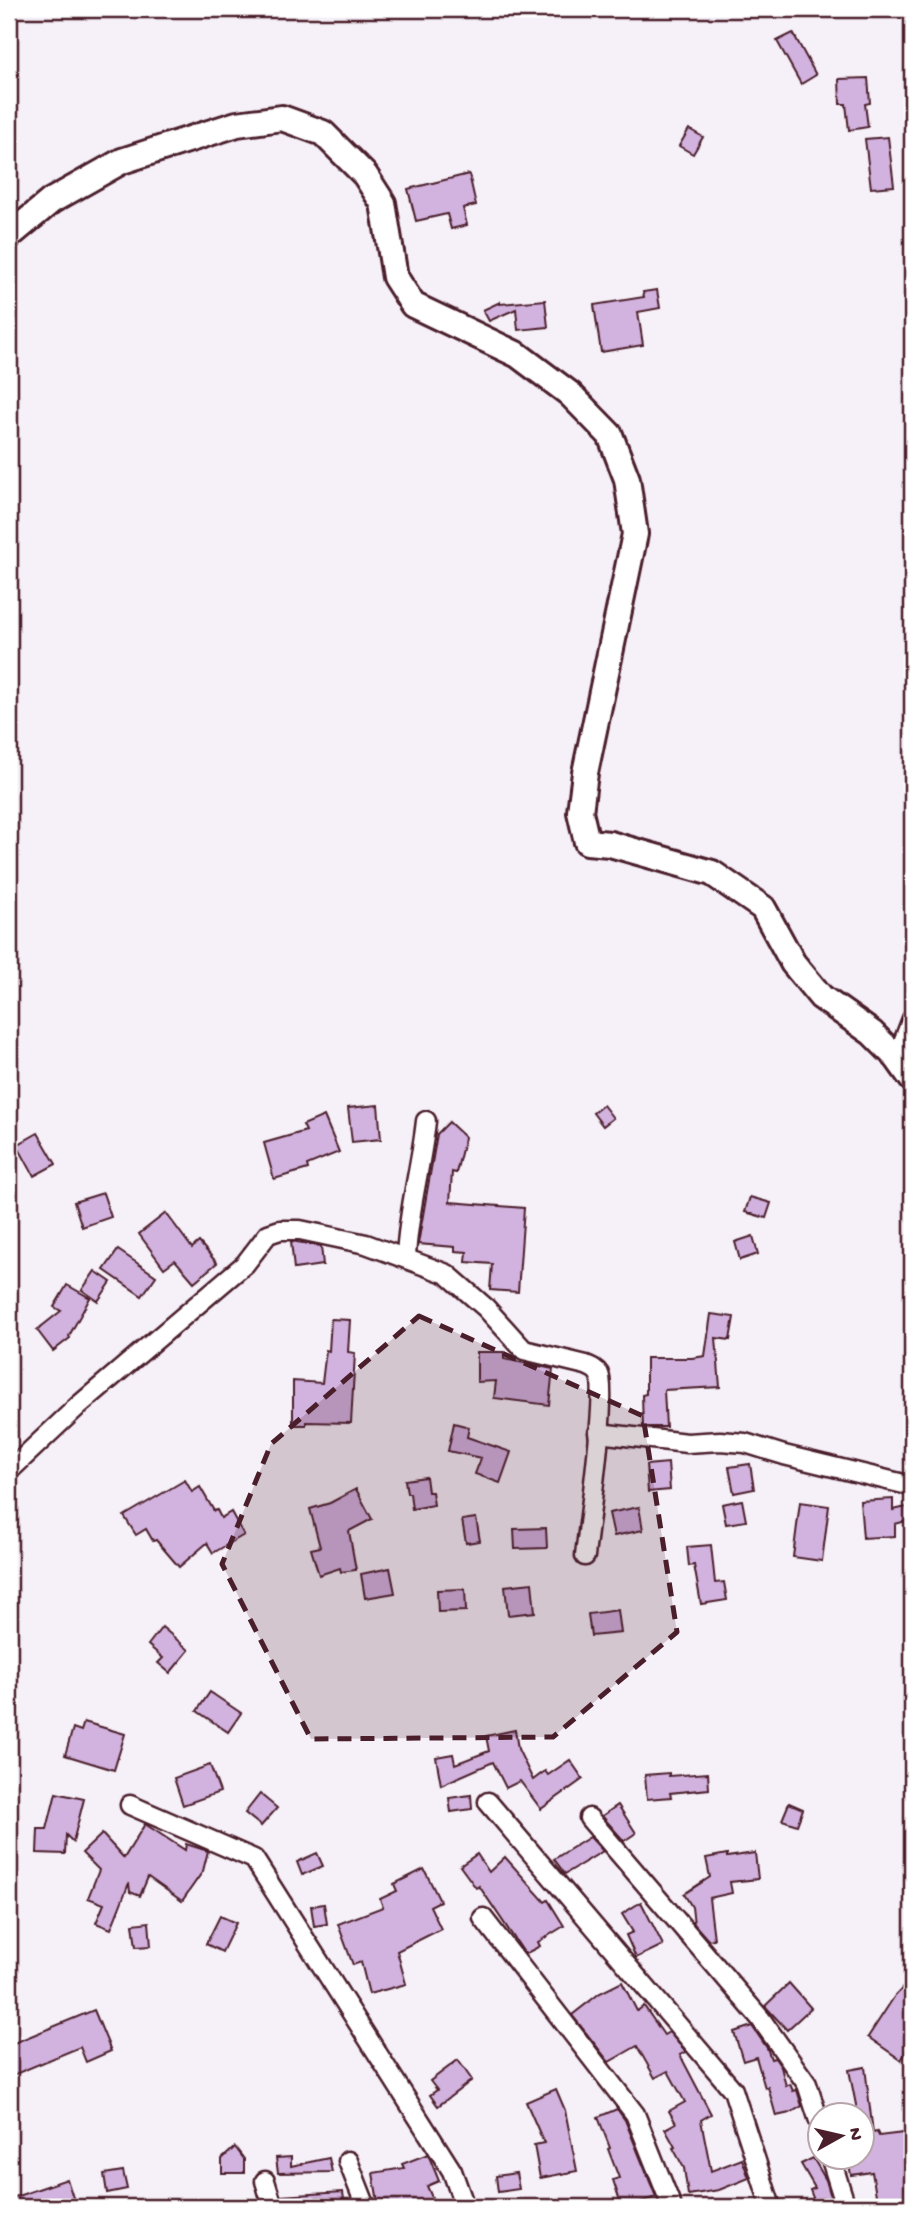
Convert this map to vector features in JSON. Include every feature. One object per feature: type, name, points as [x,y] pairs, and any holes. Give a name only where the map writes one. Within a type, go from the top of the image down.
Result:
[{"type":"main road","points":[[9,236],[51,201],[122,161],[237,124],[282,118],[323,133],[365,175],[383,203],[395,277],[413,304],[518,355],[570,394],[610,435],[627,479],[635,534],[585,773],[580,812],[587,842],[610,844],[712,873],[763,908],[793,963],[821,997],[873,1033],[897,1058],[912,1079]]},
{"type":"street","points":[[897,1058],[912,1019]]},
{"type":"street","points":[[406,1257],[408,1223],[426,1121]]},
{"type":"street","points":[[9,1471],[78,1406],[245,1264],[268,1234],[280,1230],[300,1230],[366,1244],[447,1274],[486,1308],[524,1350],[594,1369],[600,1375],[602,1387],[598,1433],[584,1556]]},
{"type":"street","points":[[598,1433],[687,1443],[745,1443],[912,1486]]},
{"type":"street","points":[[488,1802],[733,2090],[771,2207]]},
{"type":"street","points":[[130,1805],[254,1859],[452,2171],[465,2207]]},
{"type":"street","points":[[589,1818],[760,2018],[807,2084],[812,2100]]},
{"type":"street","points":[[483,1918],[635,2115],[673,2207]]},
{"type":"street","points":[[348,2161],[366,2207]]},
{"type":"street","points":[[834,2170],[846,2207]]},
{"type":"street","points":[[265,2181],[273,2207]]},
{"type":"highlighted area","points":[[419,1316],[643,1416],[677,1632],[553,1737],[311,1739],[222,1564],[271,1444]]},
{"type":"building","points":[[793,33],[816,75],[801,84],[777,41]]},
{"type":"building","points":[[868,78],[870,103],[865,104],[868,127],[849,130],[846,104],[840,104],[839,79]]},
{"type":"building","points":[[689,129],[703,137],[693,154],[679,146]]},
{"type":"building","points":[[888,137],[894,186],[871,188],[865,139]]},
{"type":"building","points":[[469,174],[476,205],[463,208],[467,225],[451,229],[447,214],[416,221],[408,189]]},
{"type":"building","points":[[657,290],[660,308],[638,312],[643,345],[601,352],[594,305],[644,297],[643,292]]},
{"type":"building","points":[[545,300],[548,327],[518,330],[516,309],[489,321],[483,310],[500,302]]},
{"type":"building","points":[[378,1105],[381,1139],[352,1142],[348,1108]]},
{"type":"building","points":[[603,1105],[613,1118],[603,1126],[593,1113]]},
{"type":"building","points":[[324,1116],[339,1152],[307,1165],[308,1169],[274,1179],[264,1143],[306,1131],[303,1125]]},
{"type":"building","points":[[449,1122],[465,1137],[456,1173],[452,1172],[450,1202],[524,1208],[518,1292],[490,1290],[492,1264],[466,1262],[467,1252],[455,1251],[455,1247],[418,1244],[437,1134]]},
{"type":"building","points":[[38,1133],[56,1164],[34,1176],[17,1145]]},
{"type":"building","points":[[103,1193],[111,1217],[82,1227],[74,1202]]},
{"type":"building","points":[[750,1197],[771,1203],[766,1218],[745,1212]]},
{"type":"building","points":[[166,1213],[192,1248],[199,1242],[217,1263],[194,1282],[175,1260],[164,1268],[139,1234]]},
{"type":"building","points":[[753,1236],[758,1254],[740,1260],[735,1242]]},
{"type":"building","points":[[291,1241],[321,1246],[323,1265],[294,1269]]},
{"type":"building","points":[[118,1250],[156,1276],[142,1296],[104,1270]]},
{"type":"building","points":[[95,1271],[111,1282],[98,1301],[82,1290]]},
{"type":"building","points":[[67,1285],[90,1298],[70,1338],[53,1351],[37,1330],[61,1311],[54,1307]]},
{"type":"building","points":[[711,1314],[734,1317],[730,1340],[716,1338],[720,1387],[664,1390],[666,1427],[643,1427],[642,1395],[646,1394],[646,1358],[705,1356]]},
{"type":"building","points":[[331,1319],[350,1320],[348,1352],[355,1353],[351,1423],[306,1422],[306,1425],[293,1425],[293,1381],[322,1383],[326,1350],[329,1351]]},
{"type":"building","points":[[477,1352],[504,1352],[504,1359],[553,1369],[549,1405],[494,1398],[496,1381],[477,1382]]},
{"type":"building","points":[[454,1423],[469,1427],[467,1437],[511,1452],[500,1483],[475,1474],[481,1458],[448,1451]]},
{"type":"building","points":[[668,1463],[670,1490],[648,1492],[646,1465]]},
{"type":"building","points":[[750,1464],[754,1489],[734,1493],[729,1467]]},
{"type":"building","points":[[426,1477],[428,1492],[432,1492],[434,1505],[412,1509],[405,1480]]},
{"type":"building","points":[[185,1480],[192,1492],[200,1487],[221,1518],[231,1512],[244,1535],[213,1553],[207,1543],[179,1567],[156,1540],[153,1541],[146,1529],[136,1535],[124,1516]]},
{"type":"building","points":[[356,1489],[372,1519],[349,1531],[356,1570],[341,1572],[340,1568],[319,1575],[311,1549],[320,1547],[310,1509],[330,1503]]},
{"type":"building","points":[[893,1499],[893,1510],[907,1507],[910,1520],[895,1524],[895,1536],[863,1538],[860,1501]]},
{"type":"building","points":[[742,1500],[746,1521],[726,1524],[722,1504]]},
{"type":"building","points":[[800,1502],[829,1506],[822,1561],[793,1557]]},
{"type":"building","points":[[639,1507],[643,1530],[614,1536],[609,1513]]},
{"type":"building","points":[[476,1518],[480,1541],[466,1543],[462,1520]]},
{"type":"building","points":[[546,1528],[547,1548],[515,1549],[514,1529]]},
{"type":"building","points":[[711,1545],[715,1583],[724,1582],[727,1600],[701,1604],[694,1565],[689,1566],[687,1547]]},
{"type":"building","points":[[390,1568],[395,1593],[365,1598],[361,1574]]},
{"type":"building","points":[[532,1583],[535,1612],[508,1615],[505,1586]]},
{"type":"building","points":[[465,1589],[466,1611],[438,1612],[437,1590]]},
{"type":"building","points":[[618,1610],[621,1633],[591,1636],[588,1614]]},
{"type":"building","points":[[162,1627],[189,1650],[170,1673],[158,1663],[163,1658],[148,1645]]},
{"type":"building","points":[[210,1692],[241,1713],[228,1732],[197,1711]]},
{"type":"building","points":[[84,1722],[125,1734],[114,1770],[65,1755],[73,1728],[81,1731]]},
{"type":"building","points":[[515,1730],[518,1749],[533,1780],[545,1771],[548,1775],[570,1760],[583,1779],[541,1809],[520,1781],[506,1788],[493,1762],[441,1785],[436,1757],[453,1754],[455,1764],[489,1751],[486,1736]]},
{"type":"building","points":[[210,1765],[220,1792],[183,1805],[174,1778]]},
{"type":"building","points":[[669,1773],[669,1776],[708,1773],[709,1789],[670,1793],[671,1797],[647,1799],[645,1775]]},
{"type":"building","points":[[56,1793],[84,1799],[73,1842],[66,1835],[65,1854],[37,1853],[38,1829],[47,1829]]},
{"type":"building","points":[[260,1794],[277,1808],[261,1826],[245,1813]]},
{"type":"building","points":[[471,1795],[472,1809],[451,1812],[449,1798]]},
{"type":"building","points":[[789,1803],[803,1809],[797,1825],[782,1820]]},
{"type":"building","points":[[618,1805],[636,1833],[624,1841],[602,1816]]},
{"type":"building","points":[[145,1824],[185,1850],[186,1844],[208,1851],[203,1871],[182,1901],[148,1877],[140,1896],[130,1892],[129,1883],[111,1929],[96,1923],[104,1904],[88,1898],[99,1870],[82,1853],[102,1834],[124,1858]]},
{"type":"building","points":[[590,1837],[603,1851],[565,1874],[554,1859]]},
{"type":"building","points":[[317,1853],[323,1866],[302,1875],[297,1862]]},
{"type":"building","points":[[755,1853],[758,1879],[730,1882],[732,1893],[709,1898],[714,1939],[708,1940],[694,1924],[692,1907],[684,1894],[710,1877],[706,1858]]},
{"type":"building","points":[[477,1854],[489,1872],[505,1857],[545,1902],[548,1900],[564,1926],[538,1942],[540,1946],[525,1954],[479,1886],[476,1888],[460,1866]]},
{"type":"building","points":[[424,1869],[440,1901],[430,1906],[441,1929],[397,1951],[406,1984],[369,1994],[361,1962],[353,1965],[338,1924],[383,1907],[380,1899],[397,1891],[394,1884]]},
{"type":"building","points":[[641,1902],[663,1945],[636,1958],[626,1935],[633,1932],[622,1914]]},
{"type":"building","points":[[324,1904],[327,1924],[314,1926],[311,1906]]},
{"type":"building","points":[[220,1916],[236,1923],[222,1952],[206,1944]]},
{"type":"building","points":[[149,1922],[151,1946],[136,1947],[133,1924]]},
{"type":"building","points":[[912,1978],[912,2044],[901,2060],[868,2037],[894,1997]]},
{"type":"building","points":[[622,1982],[637,2011],[644,2006],[664,2035],[669,2032],[686,2052],[680,2055],[711,2114],[701,2120],[711,2171],[742,2159],[749,2178],[719,2190],[688,2195],[684,2168],[665,2129],[676,2123],[669,2111],[685,2102],[668,2071],[655,2078],[637,2046],[609,2062],[572,2015],[600,1993]]},
{"type":"building","points":[[789,1983],[811,2008],[787,2030],[765,2006]]},
{"type":"building","points":[[94,2010],[111,2051],[86,2062],[80,2047],[13,2075],[9,2064],[9,2045]]},
{"type":"building","points":[[752,2026],[771,2059],[775,2058],[781,2067],[786,2086],[790,2084],[793,2091],[797,2090],[802,2106],[790,2113],[776,2116],[756,2057],[743,2061],[734,2032]]},
{"type":"building","points":[[458,2060],[472,2080],[438,2106],[430,2095],[437,2090],[430,2081]]},
{"type":"building","points":[[865,2067],[869,2100],[855,2100],[849,2070]]},
{"type":"building","points":[[556,2089],[565,2110],[577,2171],[540,2178],[534,2145],[544,2143],[526,2102]]},
{"type":"building","points":[[617,2109],[625,2120],[656,2197],[625,2207],[622,2207],[613,2180],[619,2178],[598,2117]]},
{"type":"building","points":[[876,2132],[879,2136],[912,2132],[912,2184],[905,2187],[909,2207],[878,2207],[872,2172],[851,2175],[850,2170],[876,2170]]},
{"type":"building","points":[[235,2147],[244,2159],[244,2173],[222,2173],[222,2159]]},
{"type":"building","points":[[428,2154],[439,2181],[427,2186],[436,2207],[385,2207],[383,2201],[378,2202],[373,2173],[404,2168],[402,2164]]},
{"type":"building","points":[[291,2157],[291,2166],[329,2158],[332,2172],[278,2173],[276,2158]]},
{"type":"building","points":[[806,2162],[806,2170],[820,2170],[831,2197],[815,2203],[810,2190],[815,2188],[801,2164]]},
{"type":"building","points":[[123,2171],[127,2189],[107,2193],[104,2174]]},
{"type":"building","points":[[516,2173],[519,2189],[498,2192],[496,2176]]},
{"type":"building","points":[[67,2179],[76,2207],[9,2207],[9,2199]]},
{"type":"building","points":[[343,2192],[345,2207],[284,2207],[281,2196]]}]
